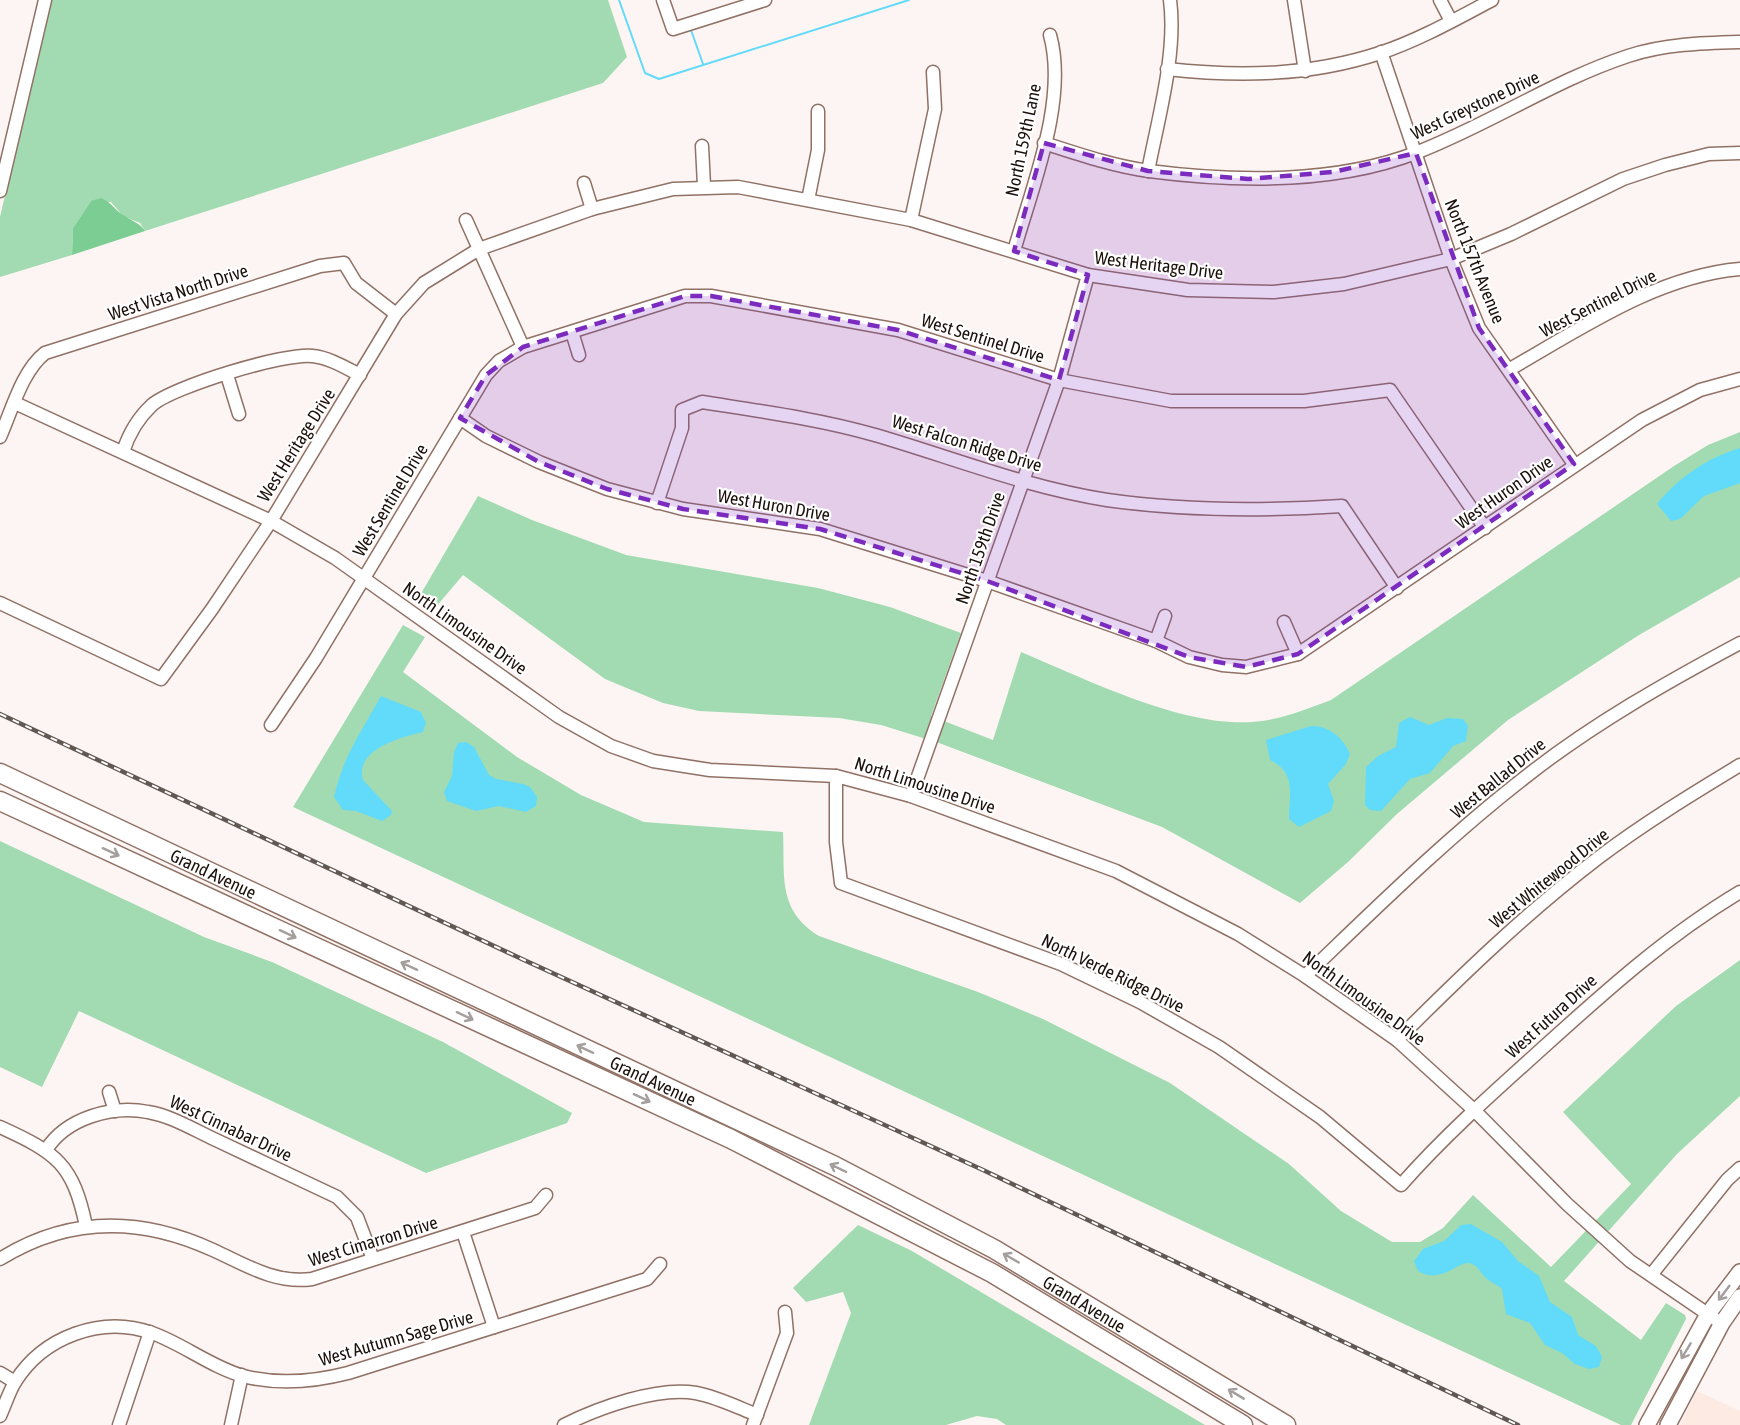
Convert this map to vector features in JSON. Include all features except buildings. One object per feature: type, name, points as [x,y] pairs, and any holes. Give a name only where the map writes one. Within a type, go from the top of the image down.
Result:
[{"type":"highway","name":"Grand Avenue","points":[[0,773],[835,1166],[994,1249],[1286,1425]]},
{"type":"highway","name":"Grand Avenue","points":[[0,801],[731,1139],[848,1197],[1044,1302],[1243,1425]]},
{"type":"main road","points":[[1654,1423],[1708,1314],[1740,1272]]},
{"type":"main road","points":[[1668,1425],[1722,1323],[1740,1297]]},
{"type":"street","points":[[0,191],[45,0]]},
{"type":"street","points":[[663,0],[673,29],[757,1]]},
{"type":"street","points":[[1148,171],[1167,69],[1172,14],[1170,0]]},
{"type":"street","points":[[1294,0],[1305,71]]},
{"type":"street","points":[[1440,0],[1451,21]]},
{"type":"street","points":[[1167,69],[1245,75],[1305,71],[1381,52],[1492,0]]},
{"type":"street","name":"North 159th Lane","points":[[1014,251],[1044,143],[1054,93],[1055,54],[1050,35]]},
{"type":"street","name":"West Greystone Drive","points":[[1044,143],[1097,160],[1148,171],[1248,179],[1292,177],[1371,165],[1416,153],[1467,132],[1588,71],[1630,55],[1694,43],[1740,42]]},
{"type":"street","name":"North 157th Avenue","points":[[1381,52],[1451,259],[1479,328],[1510,369],[1574,464]]},
{"type":"street","points":[[911,220],[935,109],[933,72]]},
{"type":"street","points":[[808,200],[819,143],[818,111]]},
{"type":"street","points":[[702,146],[704,186]]},
{"type":"street","name":"West Heritage Drive","points":[[0,603],[161,679],[212,609],[271,521],[396,314],[424,283],[479,249],[592,209],[673,189],[704,186],[738,187],[911,220],[1088,275],[1188,290],[1274,292],[1344,284],[1451,259],[1511,234],[1623,179],[1709,154],[1740,153]]},
{"type":"street","points":[[584,183],[592,209]]},
{"type":"street","points":[[466,220],[523,347]]},
{"type":"street","name":"West Vista North Drive","points":[[0,437],[28,374],[37,359],[45,353],[320,266],[344,263],[356,283],[396,314]]},
{"type":"street","name":"West Sentinel Drive","points":[[1510,369],[1634,301],[1689,279],[1740,269]]},
{"type":"street","name":"North 159th Drive","points":[[911,796],[1059,380],[1088,275]]},
{"type":"street","name":"West Sentinel Drive","points":[[271,725],[364,579],[486,375],[499,361],[523,347],[635,309],[685,296],[711,296],[898,330],[1059,380],[1171,401],[1304,401],[1390,390],[1485,528]]},
{"type":"street","points":[[572,332],[579,355]]},
{"type":"street","points":[[123,452],[130,432],[154,403],[176,391],[277,359],[313,356],[338,363],[360,375]]},
{"type":"street","points":[[227,375],[239,414]]},
{"type":"street","name":"West Huron Drive","points":[[460,418],[486,436],[538,462],[607,489],[657,503],[820,529],[987,581],[1156,641],[1189,657],[1222,665],[1246,667],[1298,654],[1485,528],[1574,464],[1674,402],[1700,390],[1740,378]]},
{"type":"street","name":"West Falcon Ridge Drive","points":[[657,503],[682,428],[682,410],[702,402],[872,434],[1022,480],[1106,500],[1214,509],[1290,510],[1342,506],[1397,588]]},
{"type":"street","name":"North Limousine Drive","points":[[15,403],[271,521],[364,579],[559,717],[611,746],[653,761],[710,770],[836,776],[911,796],[1116,871],[1238,934],[1305,976],[1397,1040],[1474,1111],[1567,1204],[1630,1261],[1722,1323]]},
{"type":"street","points":[[1156,641],[1165,616]]},
{"type":"street","points":[[1284,622],[1298,654]]},
{"type":"street","name":"West Ballad Drive","points":[[1305,976],[1432,856],[1527,776],[1614,715],[1740,643]]},
{"type":"street","name":"West Whitewood Drive","points":[[1397,1040],[1507,934],[1598,858],[1637,830],[1740,765]]},
{"type":"street","name":"North Verde Ridge Drive","points":[[836,776],[836,842],[841,884],[1061,964],[1140,1002],[1219,1047],[1320,1117],[1401,1185]]},
{"type":"street","name":"West Futura Drive","points":[[1401,1185],[1474,1111],[1628,972],[1703,914],[1740,892]]},
{"type":"street","points":[[110,1092],[115,1110]]},
{"type":"street","name":"West Cinnabar Drive","points":[[46,1150],[53,1138],[76,1123],[115,1110],[149,1112],[170,1118],[337,1197],[357,1217],[373,1259]]},
{"type":"street","points":[[0,1127],[46,1150],[69,1173],[75,1185],[86,1227]]},
{"type":"street","points":[[1651,1275],[1727,1180],[1740,1168]]},
{"type":"street","name":"West Cimarron Drive","points":[[0,1259],[37,1239],[86,1227],[123,1226],[165,1231],[283,1280],[312,1279],[535,1208],[546,1195]]},
{"type":"street","points":[[463,1232],[494,1327]]},
{"type":"street","name":"West Autumn Sage Drive","points":[[0,1416],[15,1382],[44,1350],[75,1334],[111,1326],[150,1332],[242,1376],[306,1382],[330,1378],[648,1279],[660,1264]]},
{"type":"street","points":[[564,1425],[651,1394],[677,1391],[715,1398],[755,1420],[787,1333],[785,1312]]},
{"type":"street","points":[[119,1425],[150,1332]]},
{"type":"street","points":[[0,1373],[15,1382]]},
{"type":"street","points":[[231,1425],[242,1376]]},
{"type":"highlighted area","points":[[1044,143],[1148,171],[1248,179],[1333,172],[1416,153],[1479,328],[1574,464],[1298,654],[1246,667],[1189,657],[987,581],[820,529],[683,509],[607,489],[539,462],[460,418],[486,375],[523,347],[685,296],[711,296],[898,330],[1059,380],[1088,275],[1014,251]]},
{"type":"shaded area","points":[[1697,1391],[1740,1411],[1740,1425],[1680,1425]]},
{"type":"green space","points":[[50,0],[608,0],[627,57],[603,83],[145,231],[140,223],[123,216],[111,202],[91,201],[73,228],[72,255],[0,277],[0,217]]},
{"type":"green space","points":[[101,198],[145,231],[72,255],[73,228],[91,201]]},
{"type":"green space","points":[[1740,432],[1740,577],[1639,635],[1508,720],[1397,814],[1348,862],[1300,903],[1162,827],[939,743],[881,725],[839,718],[699,711],[663,703],[605,679],[463,575],[435,608],[419,597],[478,496],[532,520],[626,555],[818,588],[890,607],[961,633],[931,716],[993,740],[1021,652],[1134,699],[1165,709],[1224,722],[1262,721],[1292,714],[1331,700],[1674,466],[1708,445]]},
{"type":"green space","points":[[403,625],[425,637],[403,672],[517,757],[581,795],[644,822],[783,832],[784,877],[790,903],[805,926],[819,936],[978,992],[1043,1019],[1170,1083],[1289,1164],[1341,1211],[1392,1242],[1420,1242],[1443,1228],[1473,1195],[1551,1267],[1631,1184],[1563,1112],[1676,1006],[1740,960],[1740,1096],[1677,1154],[1564,1281],[1641,1340],[1666,1303],[1685,1315],[1686,1319],[1631,1425],[1621,1425],[293,807]]},
{"type":"green space","points":[[0,841],[204,937],[272,962],[443,1042],[572,1113],[567,1123],[426,1173],[79,1011],[42,1087],[0,1067]]},
{"type":"green space","points":[[858,1225],[912,1251],[1205,1425],[1006,1425],[997,1419],[977,1416],[946,1425],[809,1425],[851,1313],[843,1292],[806,1302],[793,1288]]},
{"type":"water","points":[[1740,448],[1740,483],[1704,496],[1680,519],[1671,521],[1657,504],[1666,494],[1684,477],[1705,463]]},
{"type":"water","points":[[381,696],[421,712],[426,723],[423,732],[392,741],[372,753],[366,760],[362,769],[363,780],[392,811],[391,815],[382,821],[356,811],[343,810],[334,797],[348,756]]},
{"type":"water","points":[[1410,717],[1429,725],[1447,718],[1463,719],[1468,726],[1466,741],[1453,746],[1430,773],[1410,779],[1381,811],[1370,810],[1365,805],[1366,767],[1378,756],[1396,747],[1399,723]]},
{"type":"water","points":[[1311,726],[1329,730],[1335,734],[1350,754],[1346,764],[1328,784],[1334,801],[1331,811],[1299,827],[1289,819],[1290,785],[1288,778],[1279,765],[1270,760],[1266,740]]},
{"type":"water","points":[[466,742],[474,747],[489,775],[496,779],[530,787],[537,797],[536,806],[526,812],[499,806],[476,811],[447,801],[444,792],[452,776],[454,752],[458,743]]},
{"type":"water","points":[[1471,1224],[1502,1242],[1518,1261],[1539,1276],[1550,1302],[1572,1317],[1578,1335],[1596,1346],[1602,1357],[1599,1367],[1589,1369],[1575,1364],[1562,1353],[1545,1345],[1530,1323],[1506,1314],[1502,1289],[1474,1265],[1462,1264],[1443,1274],[1435,1275],[1427,1275],[1418,1271],[1414,1261],[1423,1249],[1444,1241],[1461,1225]]},
{"type":"waterway","points":[[619,0],[645,73],[659,79],[909,0]]},
{"type":"waterway","points":[[691,30],[703,64]]},
{"type":"railway","points":[[0,714],[524,960],[983,1170],[1518,1425]]}]
